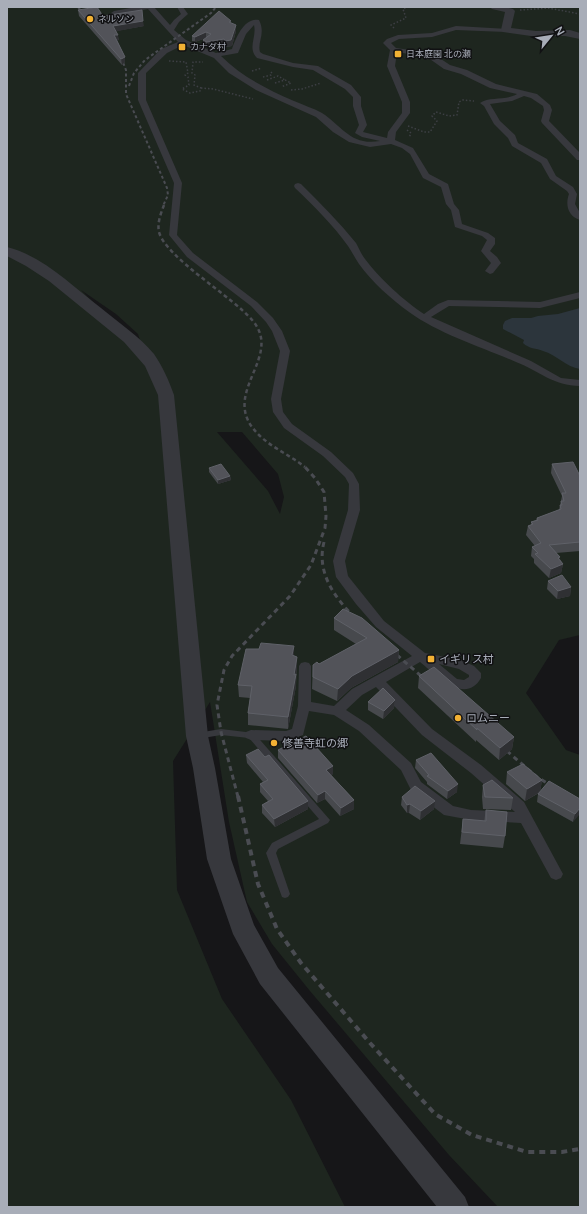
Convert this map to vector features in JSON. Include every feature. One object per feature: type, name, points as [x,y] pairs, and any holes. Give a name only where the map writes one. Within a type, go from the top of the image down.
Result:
[{"type":"street","points":[[114,13],[149,7],[183,42],[215,55],[232,71],[259,88],[319,114],[336,130],[352,140],[370,145],[382,145],[392,141]]},
{"type":"street","points":[[171,30],[176,21],[185,14],[180,7]]},
{"type":"street","points":[[495,7],[510,11],[506,30]]},
{"type":"street","points":[[215,55],[235,51],[239,38],[247,25],[255,21],[257,22],[259,35],[255,49],[257,54],[296,66],[310,67],[325,74],[354,92],[357,97],[363,125],[360,133],[392,141],[409,149],[414,154],[416,160],[426,175],[446,186],[450,204],[455,210],[458,225],[464,229],[489,236],[492,240],[492,244],[485,251],[496,264],[490,271]]},
{"type":"street","points":[[580,36],[565,33],[521,33],[506,30],[456,28],[432,35],[410,36],[389,40],[387,43],[394,50],[416,51],[429,54],[447,67],[464,72],[501,89],[534,96],[546,105],[548,110],[545,121],[580,158]]},
{"type":"street","points":[[183,42],[164,51],[142,73],[142,100],[178,183],[179,192],[172,222],[173,235],[190,255],[254,304],[270,320],[277,330],[285,351],[276,399],[278,412],[288,426],[327,454],[349,475],[354,484],[354,510],[339,561],[342,577],[380,624],[420,657],[357,692],[337,711]]},
{"type":"street","points":[[392,141],[392,132],[406,113],[406,102],[392,66],[394,50]]},
{"type":"street","points":[[484,103],[496,100],[507,100],[521,94]]},
{"type":"street","points":[[484,103],[487,105],[497,122],[512,137],[515,144],[544,161],[553,177],[570,188],[573,194],[570,202],[571,207],[580,217]]},
{"type":"street","points":[[298,186],[318,205],[353,246],[356,253],[372,273],[407,306],[424,318],[532,365],[558,382],[567,384],[580,383]]},
{"type":"street","points":[[7,251],[23,257],[46,272],[134,343],[147,357],[158,373],[166,395],[196,736],[204,768],[219,859],[242,927],[269,976],[455,1207]]},
{"type":"street","points":[[424,318],[448,303],[540,305],[561,301],[580,295]]},
{"type":"street","points":[[251,735],[287,736],[298,732],[304,706],[305,666]]},
{"type":"street","points":[[377,680],[427,732],[500,788],[519,806],[556,874]]},
{"type":"street","points":[[304,706],[337,711],[364,728],[377,738],[406,767],[416,786],[436,803],[449,811],[471,815],[526,818]]},
{"type":"lane","points":[[196,736],[222,732],[251,735],[326,820],[275,846],[271,853],[285,894]]},
{"type":"path","points":[[407,7],[403,9],[406,18],[391,25],[393,28],[410,36]]},
{"type":"path","points":[[510,11],[548,8],[580,14]]},
{"type":"path","points":[[215,55],[201,63],[192,62],[192,73],[196,75],[194,77],[194,85],[201,88],[213,89],[266,102],[272,102],[281,97],[285,92],[322,83],[325,74]]},
{"type":"path","points":[[156,60],[186,62],[188,73],[185,75],[188,77],[189,85],[182,89],[183,91],[194,94],[200,91],[201,88]]},
{"type":"path","points":[[253,75],[249,72],[262,68],[272,73],[261,77]]},
{"type":"path","points":[[392,141],[400,142],[410,137],[411,133],[405,129],[408,126],[424,132],[430,132],[437,121],[432,116],[436,112],[450,117],[458,116],[460,101],[468,100],[484,103]]},
{"type":"shaded area","name":"修善寺虹の郷","points":[[7,7],[580,7],[580,635],[559,640],[526,693],[566,750],[580,755],[580,1207],[498,1207],[449,1155],[272,944],[247,902],[229,822],[210,702],[173,761],[177,890],[222,999],[291,1100],[345,1207],[7,1207]],"holes":[[[81,290],[116,314],[138,334],[145,355]],[[217,432],[242,432],[278,474],[284,497],[280,514],[268,491]]]},
{"type":"shaded area","points":[[580,308],[580,369],[570,366],[553,355],[528,346],[523,343],[524,340],[503,329],[505,321],[512,318],[531,318],[558,314]]},
{"type":"building","points":[[97,7],[103,16],[142,10],[143,21],[113,26],[118,35],[114,35],[125,57],[121,59],[78,10]]},
{"type":"building","points":[[219,11],[231,21],[229,22],[236,25],[231,40],[225,41],[224,39],[207,42],[203,40],[211,34],[206,32],[195,37],[192,36]]},
{"type":"building","points":[[573,462],[580,476],[580,542],[549,545],[560,557],[558,558],[563,564],[551,569],[535,554],[538,553],[532,547],[541,543],[528,526],[533,524],[531,522],[538,520],[537,518],[561,509],[561,501],[564,501],[562,493],[566,493],[552,464]]},
{"type":"building","points":[[221,464],[230,476],[218,480],[209,468]]},
{"type":"building","points":[[562,575],[571,587],[558,591],[548,581]]},
{"type":"building","points":[[343,609],[362,618],[399,650],[352,676],[338,689],[313,677],[313,665],[317,662],[319,664],[367,638],[334,618]]},
{"type":"building","points":[[261,643],[294,646],[292,655],[297,657],[294,675],[296,674],[288,717],[248,713],[252,686],[238,685],[246,649],[259,649]]},
{"type":"building","points":[[434,667],[514,737],[500,748],[477,728],[477,730],[419,676]]},
{"type":"building","points":[[383,688],[395,700],[384,711],[368,702]]},
{"type":"building","points":[[306,736],[333,766],[326,770],[354,800],[341,808],[325,791],[318,795],[278,750]]},
{"type":"building","points":[[258,749],[265,757],[269,755],[308,801],[274,819],[262,805],[273,799],[260,784],[268,780],[246,755]]},
{"type":"building","points":[[431,753],[458,784],[448,791],[427,776],[429,775],[416,760]]},
{"type":"building","points":[[523,764],[542,780],[527,789],[507,772]]},
{"type":"building","points":[[492,780],[513,798],[485,797],[483,785]]},
{"type":"building","points":[[549,781],[580,799],[580,808],[575,814],[538,794]]},
{"type":"building","points":[[415,786],[435,801],[421,811],[410,804],[407,805],[402,797]]},
{"type":"building","points":[[486,810],[507,812],[505,836],[462,832],[463,819],[486,821]]},
{"type":"railway","points":[[78,7],[87,18]]},
{"type":"railway","points":[[129,86],[134,73],[145,60],[211,13],[216,7]]},
{"type":"railway","points":[[117,54],[122,60],[126,70],[126,94],[167,188],[168,195],[163,206]]},
{"type":"railway","points":[[164,205],[159,225],[159,232],[164,242],[186,265],[243,311],[253,321],[260,334],[261,347],[245,400],[245,413],[252,427],[263,439],[305,467]]},
{"type":"railway","points":[[238,797],[221,732],[217,705],[224,670],[232,656],[290,596],[311,565],[325,528],[326,516],[324,492],[315,478],[305,467]]},
{"type":"railway","points":[[324,542],[322,553],[323,564],[329,584],[341,602],[356,619]]},
{"type":"railway","points":[[390,649],[428,682]]},
{"type":"railway","points":[[500,745],[537,777],[557,789]]},
{"type":"railway","points":[[238,796],[258,884],[277,929],[301,963],[370,1043],[435,1114],[472,1135],[527,1152],[562,1152],[580,1149]]},
{"type":"place","name":"ネルソン","points":[[90,19]]},
{"type":"place","name":"カナダ村","points":[[182,47]]},
{"type":"place","name":"日本庭園 北の瀬","points":[[398,54]]},
{"type":"place","name":"イギリス村","points":[[431,659]]},
{"type":"place","name":"ロムニー","points":[[458,718]]},
{"type":"place","name":"修善寺虹の郷","points":[[274,743]]}]
